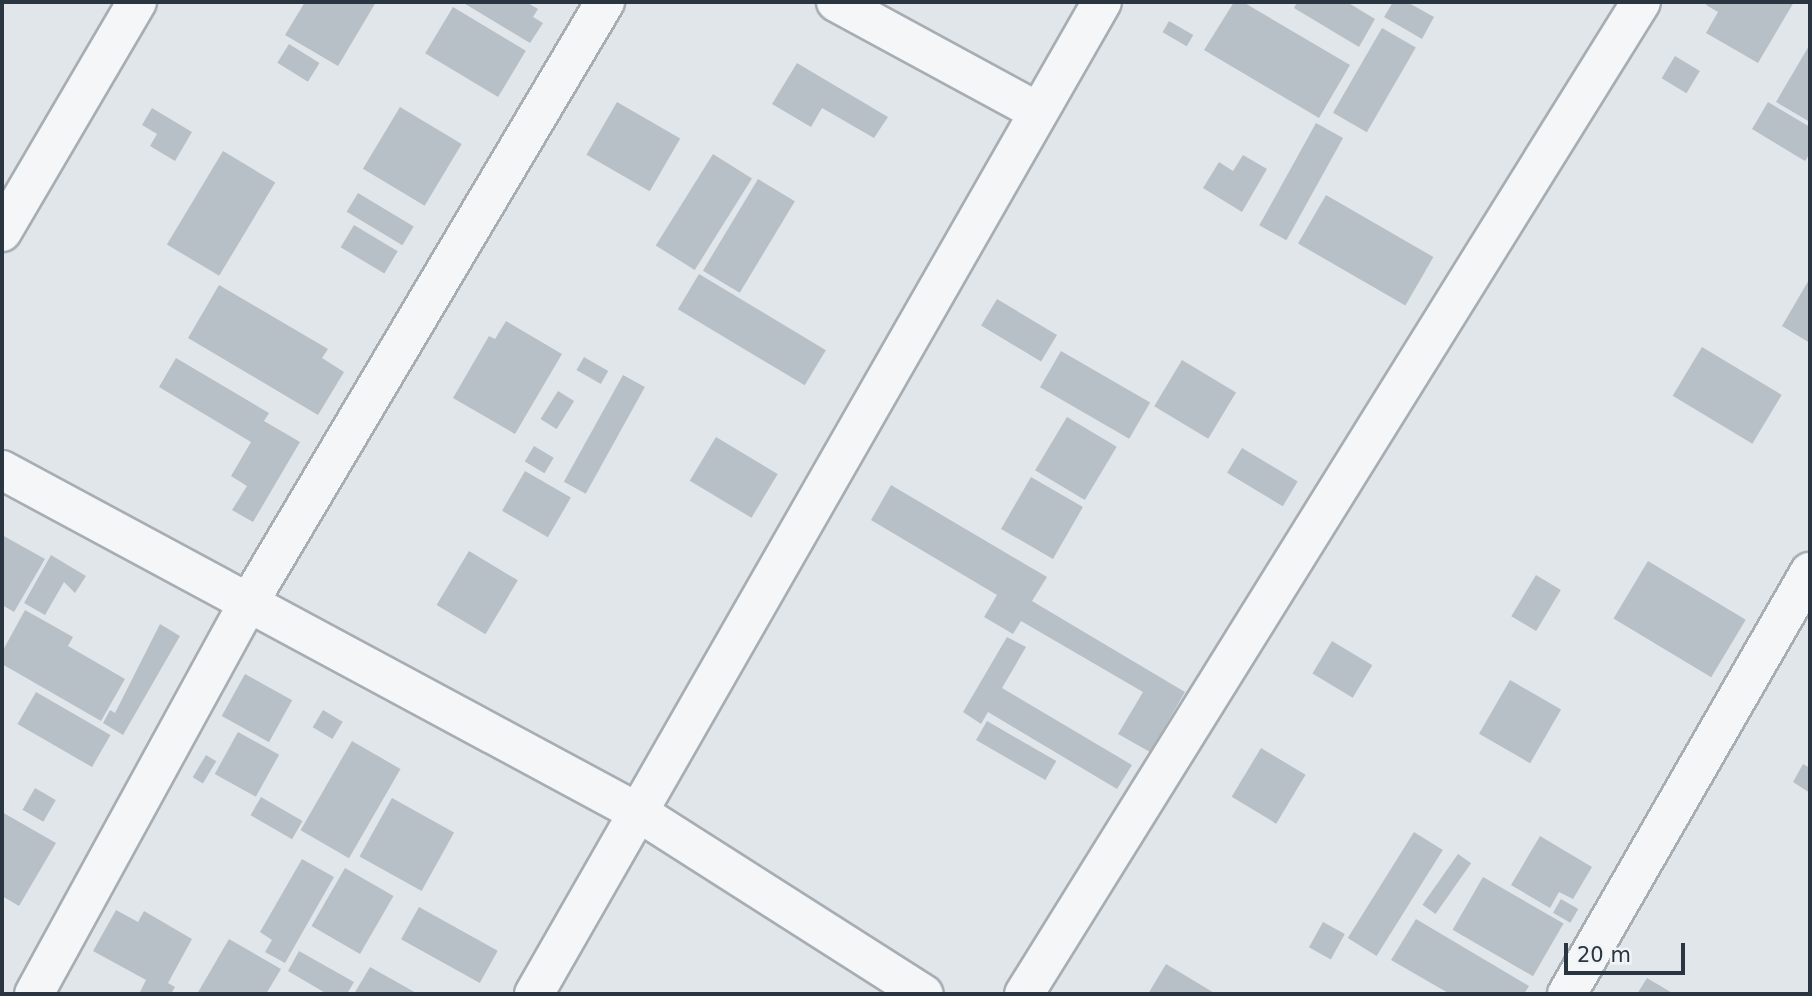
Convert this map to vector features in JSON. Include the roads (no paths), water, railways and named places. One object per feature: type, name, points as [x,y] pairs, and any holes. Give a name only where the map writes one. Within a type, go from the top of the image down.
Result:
[{"type":"street","points":[[2,232],[137,2]]},
{"type":"street","points":[[34,994],[249,602],[605,2]]},
{"type":"street","points":[[835,2],[1037,111]]},
{"type":"street","points":[[534,994],[641,814],[1037,111],[1102,2]]},
{"type":"street","points":[[1024,994],[1641,2]]},
{"type":"street","points":[[2,470],[641,814],[925,994]]},
{"type":"street","points":[[1567,994],[1810,572]]}]
